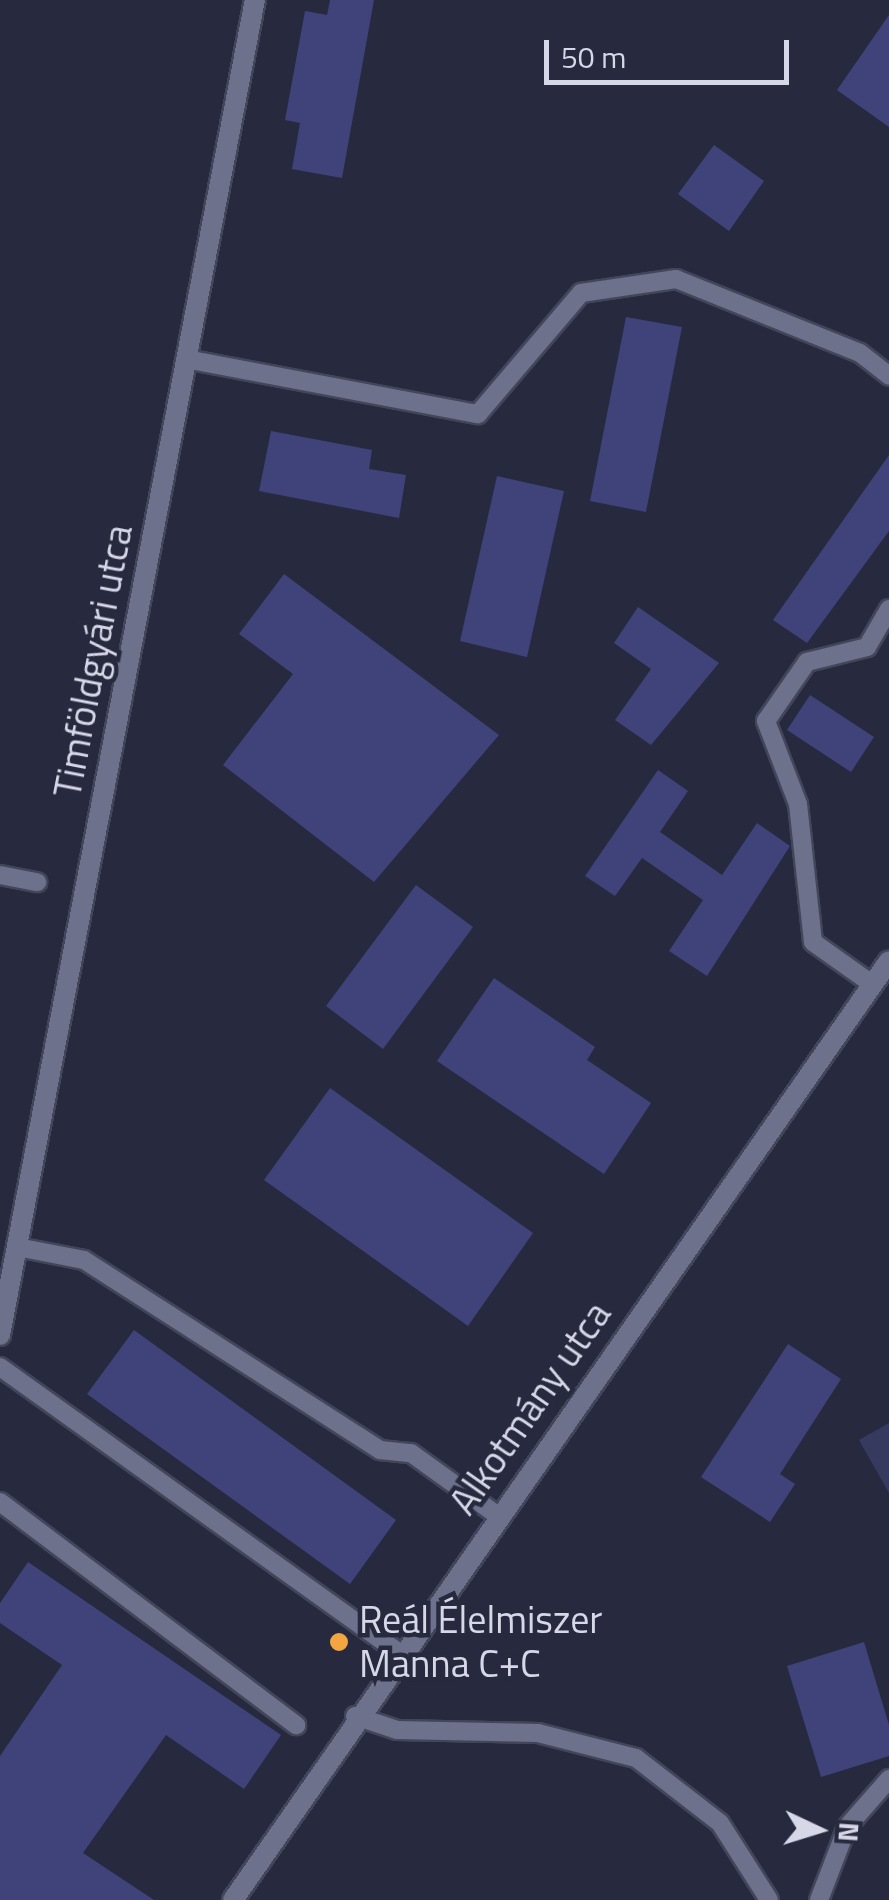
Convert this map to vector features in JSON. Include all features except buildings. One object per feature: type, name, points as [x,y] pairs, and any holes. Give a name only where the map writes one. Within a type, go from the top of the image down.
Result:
[{"type":"street","name":"Timföldgyári utca","points":[[0,1334],[255,0]]},
{"type":"street","name":"Alkotmány utca","points":[[233,1900],[354,1716],[889,961]]},
{"type":"lane","points":[[186,359],[478,414],[581,292],[676,278],[860,353],[889,376]]},
{"type":"lane","points":[[872,984],[813,942],[798,804],[766,720],[806,662],[867,646],[889,610]]},
{"type":"lane","points":[[0,875],[37,882]]},
{"type":"lane","points":[[17,1247],[84,1260],[380,1450],[411,1453],[497,1516]]},
{"type":"lane","points":[[0,1367],[399,1653]]},
{"type":"lane","points":[[0,1502],[296,1725]]},
{"type":"lane","points":[[354,1716],[397,1730],[538,1733],[636,1758],[720,1823],[769,1900]]},
{"type":"lane","points":[[819,1900],[846,1827],[889,1778]]},
{"type":"shaded area","points":[[889,1423],[889,1493],[859,1440]]},
{"type":"place","name":"Reál Élelmiszer Manna C+C","points":[[339,1642]]}]
